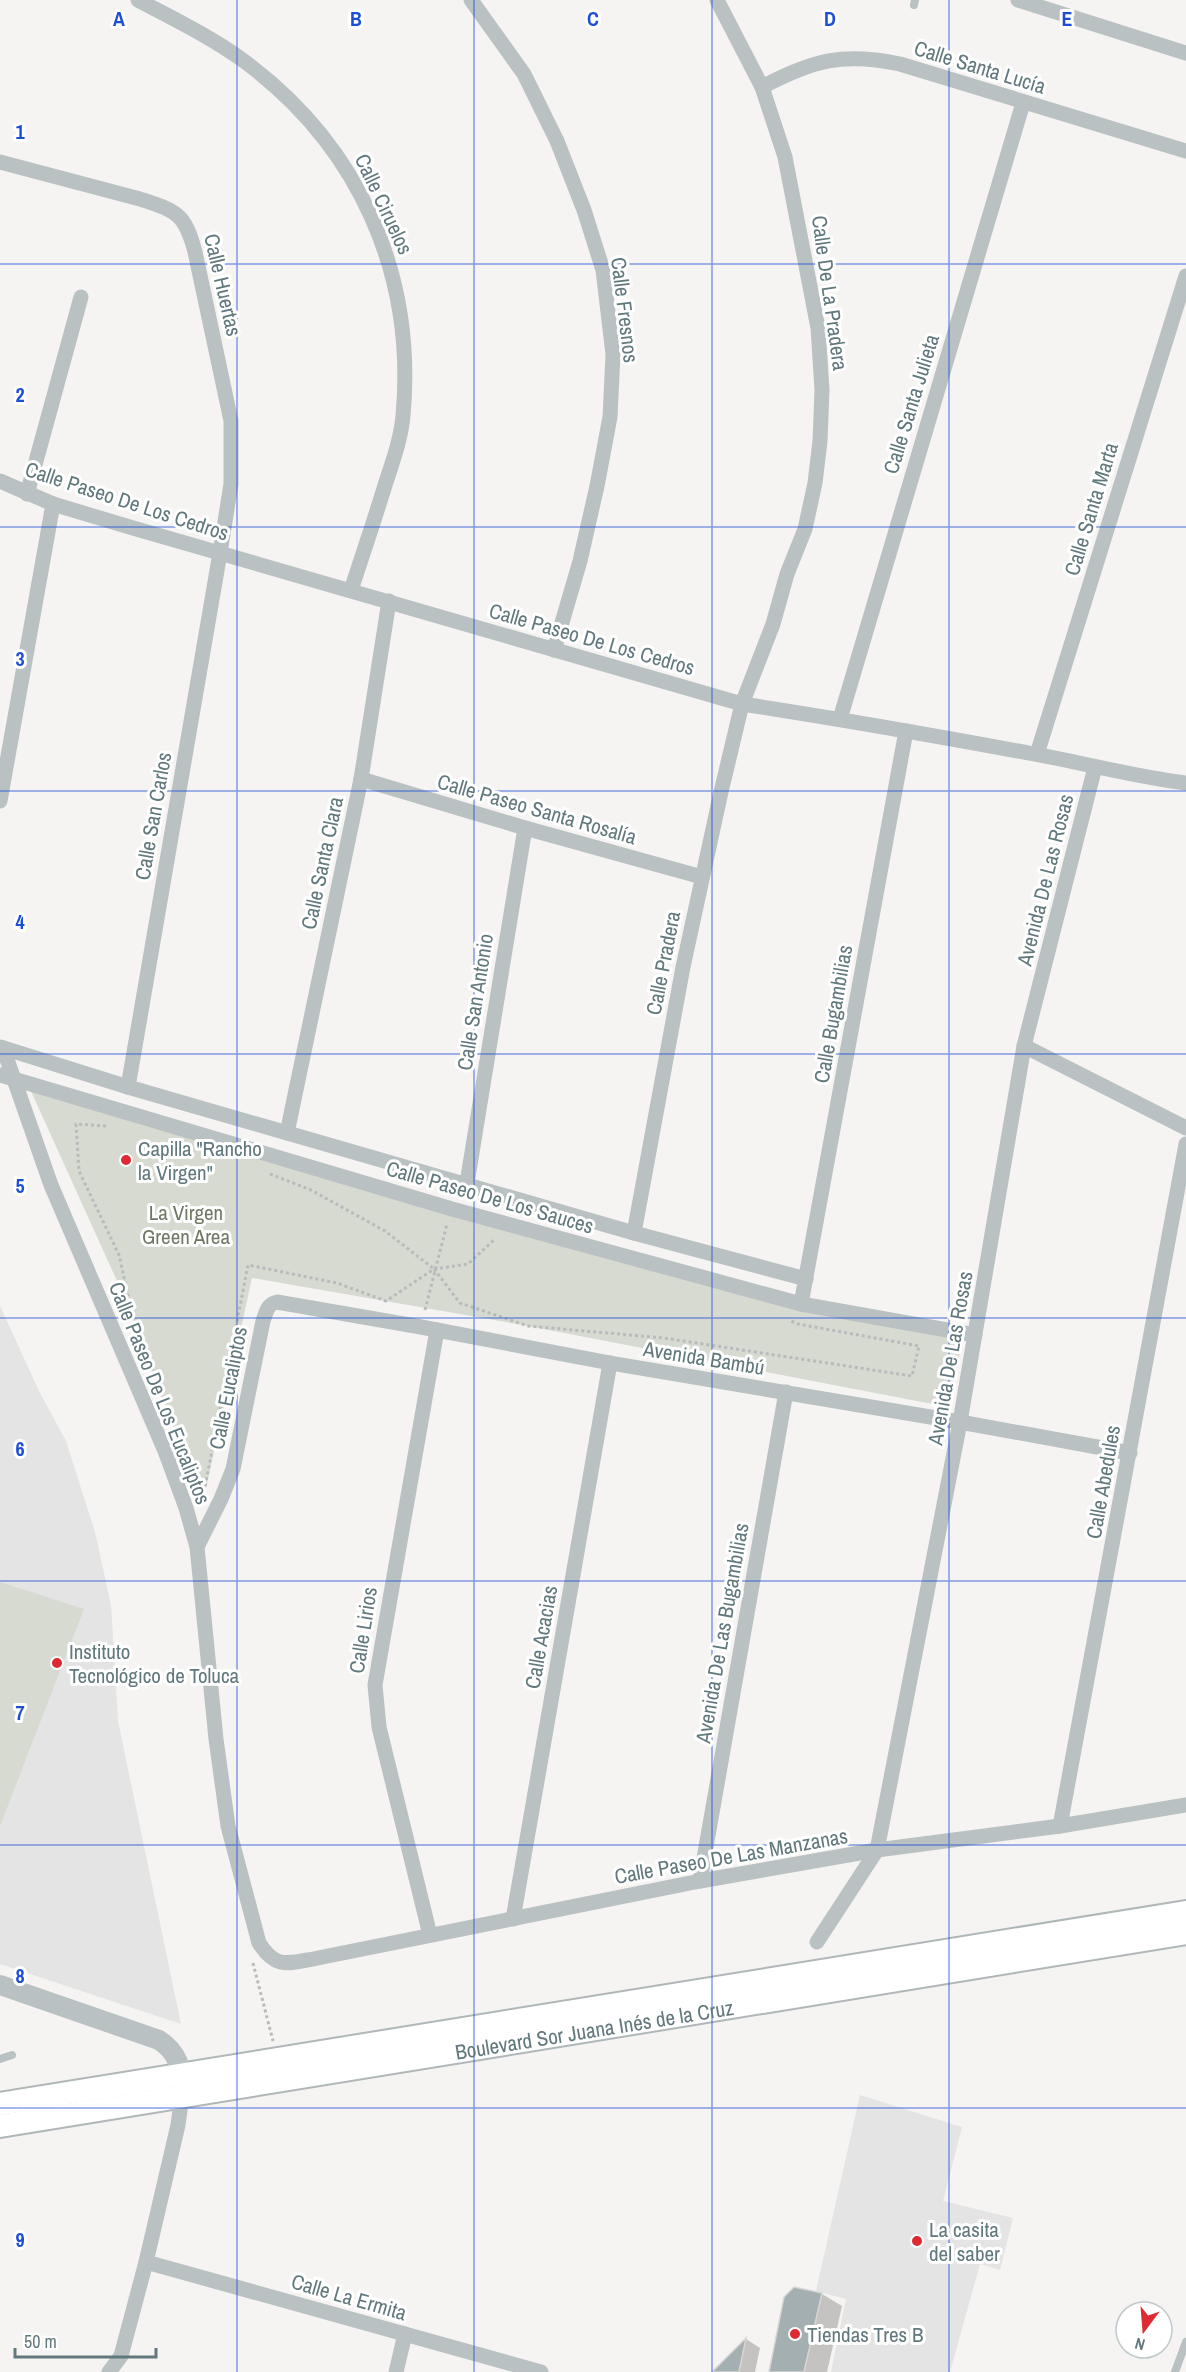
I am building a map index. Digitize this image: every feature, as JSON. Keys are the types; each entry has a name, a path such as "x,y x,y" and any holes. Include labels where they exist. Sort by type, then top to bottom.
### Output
{"main road":[{"name":"Boulevard Sor Juana Inés de la Cruz","path":"0,2104 182,2085 826,1981 1186,1912"},
{"name":"Boulevard Sor Juana Inés de la Cruz","path":"0,2126 182,2085 277,2059 826,1981 1186,1933"}],"street":[{"name":"Calle Ciruelos","path":"138,0 195,30 243,60 279,90 307,118 338,155 366,206 388,256 402,319 405,364 403,418 393,461 351,590"},
{"name":"Calle Fresnos","path":"471,0 524,74 557,141 584,210 604,281 613,354 610,417 580,561 554,650"},
{"name":"Calle De La Pradera","path":"717,0 762,87 785,157 818,328 822,390 820,441 815,483 805,529 773,624 742,704"},
{"path":"1018,0 1186,53"},
{"name":"Calle Santa Lucía","path":"762,87 811,64 859,57 900,64 1186,151"},
{"name":"Calle Santa Julieta","path":"840,719 1023,103"},
{"name":"Calle Huertas","path":"0,162 162,206 181,218 187,226 195,252 231,421 232,472 220,553"},
{"name":"Calle Santa Marta","path":"1037,754 1186,276"},
{"path":"27,494 81,297"},
{"name":"Calle Paseo De Los Cedros","path":"0,481 53,504 742,704 1037,754 1186,783"},
{"path":"0,801 53,504"},
{"name":"Calle San Carlos","path":"128,1087 220,553"},
{"name":"Calle Santa Clara","path":"287,1133 361,779 389,601"},
{"name":"Calle Pradera","path":"634,1233 702,877 742,704"},
{"name":"Calle Bugambilias","path":"801,1304 906,731"},
{"name":"Avenida De Las Rosas","path":"817,1942 877,1850 960,1422 1024,1046 1095,767"},
{"name":"Calle Paseo Santa Rosalía","path":"361,779 702,877"},
{"name":"Calle San Antonio","path":"467,1183 525,828"},
{"path":"1024,1046 1186,1128"},
{"name":"Calle Paseo De Los Sauces","path":"1,1048 287,1133 806,1280"},
{"name":"Calle Paseo De Los Eucaliptos","path":"1,1048 6,1077 165,1451 186,1508 197,1547 216,1739 228,1826 259,1943 267,1955 286,1964"},
{"name":"Calle Paseo De Los Sauces","path":"6,1077 452,1209 801,1304 975,1335"},
{"name":"Calle Abedules","path":"1060,1826 1186,1144"},
{"name":"Calle Eucaliptos","path":"197,1547 233,1469 263,1321 267,1309 273,1303"},
{"name":"Avenida Bambú","path":"273,1303 289,1303 610,1363 960,1422 1130,1454"},
{"name":"Calle Lirios","path":"429,1328 375,1686 377,1719 430,1935"},
{"name":"Calle Acacias","path":"513,1918 610,1363"},
{"name":"Avenida De Las Bugambilias","path":"700,1881 786,1392"},
{"name":"Calle Paseo De Las Manzanas","path":"286,1964 700,1881 877,1850 1060,1826 1186,1805"},
{"path":"0,1985 159,2040 176,2054 182,2085 178,2125 117,2372"},
{"name":"Calle La Ermita","path":"146,2262 540,2372"},
{"path":"396,2372 405,2334"},
{"path":"109,2372 121,2356"}],"lane":[{"path":"0,2059 12,2055"},
{"path":"1175,2372 1186,2342"}],"path":[{"path":"106,1126 76,1124 80,1171 119,1255 132,1314 165,1405"},
{"path":"269,1174 311,1190 385,1231 434,1269 460,1304 528,1326 664,1338 912,1376 919,1346 798,1324 779,1316"},
{"path":"429,1328 434,1269 452,1209"},
{"path":"204,1495 248,1265 337,1283 386,1301 434,1269 468,1264 502,1233"},
{"path":"251,1958 277,2059"}],"shaded area":[{"name":"Instituto Tecnológico de Toluca","path":"0,1306 39,1391 66,1441 95,1532 111,1605 118,1721 181,2024 0,1964"},
{"name":"La casita del saber","path":"860,2095 962,2127 943,2201 1013,2218 1000,2270 980,2264 950,2372 831,2372 846,2299 816,2291"}],"green space":[{"name":"La Virgen Green Area","path":"30,1089 783,1305 963,1339 948,1407 528,1326 252,1278 202,1506 132,1314"},
{"path":"0,1582 84,1609 0,1826"}],"building":[{"name":"Tiendas Tres B","path":"794,2287 822,2293 804,2372 769,2372 784,2297"},
{"path":"746,2338 739,2372 712,2372"}],"place":[{"name":"Capilla \"Rancho la Virgen\"","path":"126,1160"},
{"name":"Instituto Tecnológico de Toluca","path":"57,1663"},
{"name":"La casita del saber","path":"917,2241"},
{"name":"Tiendas Tres B","path":"795,2334"}]}
